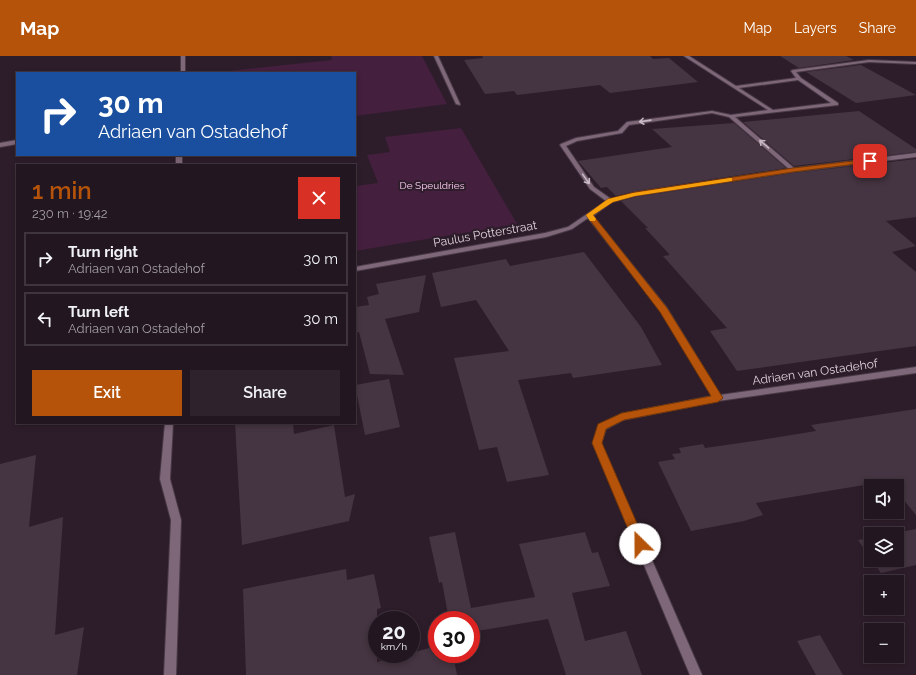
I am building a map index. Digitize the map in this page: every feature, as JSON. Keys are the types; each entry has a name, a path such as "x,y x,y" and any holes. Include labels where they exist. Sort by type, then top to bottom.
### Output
{"street":[{"path":"183,56 183,72"},
{"path":"436,56 458,104"},
{"path":"686,56 772,111"},
{"path":"610,201 592,188 563,145 576,140 620,132 627,124 712,112 731,116 836,104 799,79 793,71 868,61 916,63"},
{"path":"736,87 799,79"},
{"path":"731,116 793,170"},
{"path":"0,145 16,142"},
{"name":"Paulus Potterstraat","path":"356,268 546,234 570,228 610,201 635,194 793,170 916,155"},
{"path":"589,215 664,310 718,398"},
{"name":"Adriaen van Ostadehof","path":"696,675 597,443 602,427 622,416 718,398 916,370"},
{"path":"169,424 165,479 176,520 170,675"}],"green space":[{"path":"331,56 422,56 447,104 356,116 356,72 219,72 332,60"},
{"name":"De Speuldries","path":"461,128 517,224 356,251 356,186 378,183 367,155 390,152 385,137"}],"building":[{"path":"482,56 650,56 653,59 669,58 698,82 610,93 600,85 517,95 514,91 485,94 464,60 483,58"},
{"path":"780,56 846,56 854,60 799,68"},
{"path":"861,65 916,95 856,103 806,72"},
{"path":"859,111 916,149 916,152 794,166 743,122"},
{"path":"734,123 786,168 635,191 616,196 607,187 601,188 578,161 672,147 652,129"},
{"path":"916,159 916,217 886,221 916,246 892,252 916,272 916,346 737,371 710,331 727,328 663,256 670,255 645,228 648,228 621,201 636,197 793,173"},
{"path":"584,252 641,327 662,365 573,378 571,373 518,380 549,475 507,482 497,447 479,450 454,358 509,351 476,300 441,307 432,273 506,259 510,266"},
{"path":"426,275 419,312 385,319 404,375 370,374 359,332 356,333 356,307 369,305 367,297 379,294 376,284"},
{"path":"389,379 400,427 365,435 356,385"},
{"path":"916,409 916,515 904,500 904,479 864,479 864,485 756,503 763,515 744,521 691,531 658,462 675,459 672,454 681,453 679,448 703,444 705,448 816,431 811,425"},
{"path":"235,424 293,424 294,434 334,425 345,497 355,494 349,521 242,545"},
{"path":"36,455 29,527 63,517 55,635 84,627 77,675 0,675 0,464"},
{"path":"916,529 916,565 881,573 877,567 904,567 904,531"},
{"path":"455,532 471,608 535,597 519,544 585,532 592,553 598,552 610,586 572,593 585,641 626,631 642,675 566,675 548,619 480,630 480,611 447,611 442,582 439,583 429,537"},
{"path":"864,539 864,549 858,540"},
{"path":"346,569 347,580 374,574 381,608 377,609 377,611 368,611 368,663 420,663 420,651 428,648 428,663 455,663 457,675 246,675 243,589"},
{"path":"820,635 843,675 816,675 797,641"}],"slow traffic":[{"path":"593,219 589,215 610,201 635,194 730,180"}],"route":[{"path":"640,544 597,443 602,427 622,416 718,398 664,310 589,215 610,201 635,194 793,170 870,161"}]}
